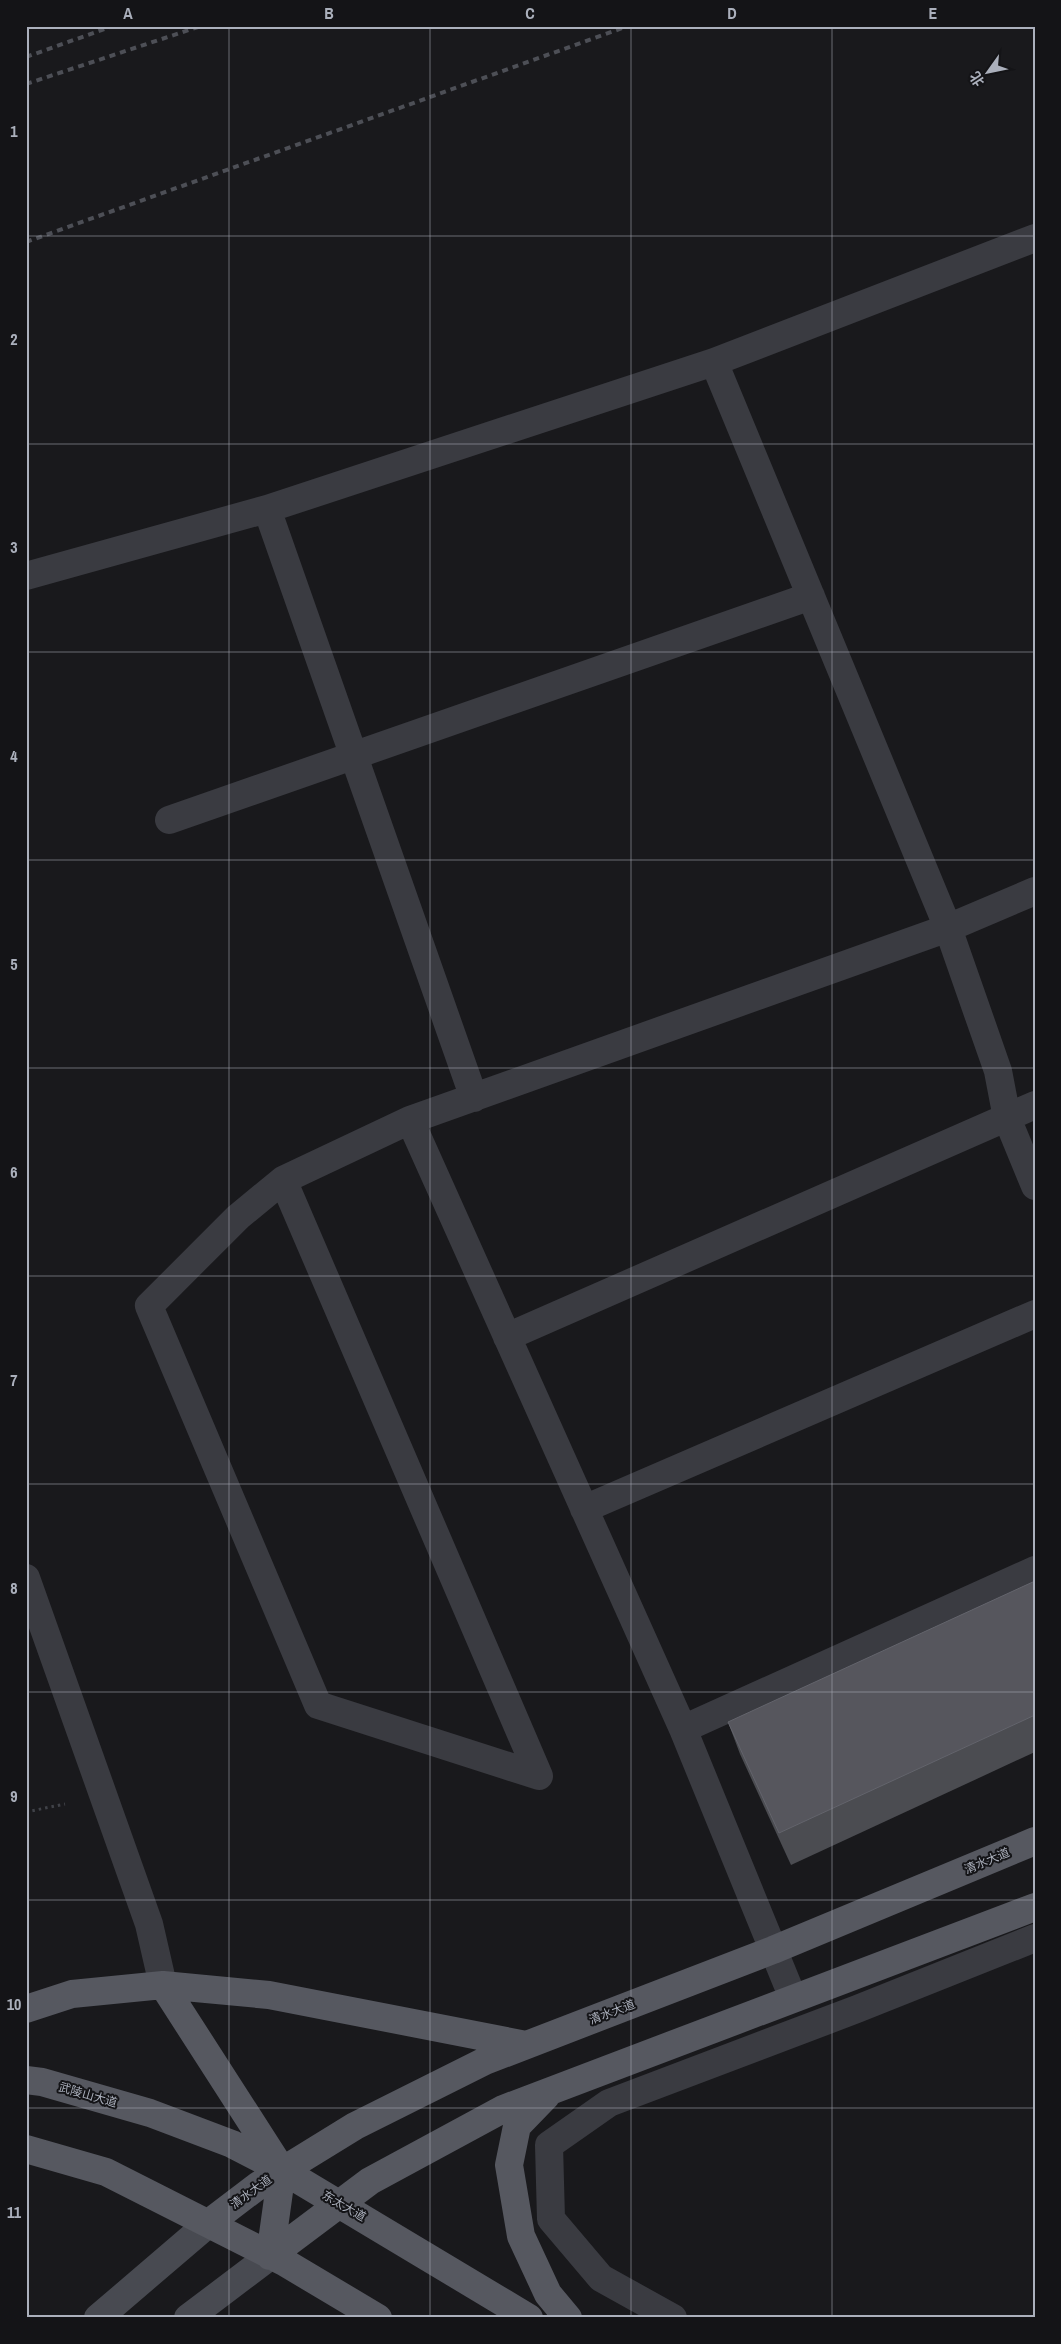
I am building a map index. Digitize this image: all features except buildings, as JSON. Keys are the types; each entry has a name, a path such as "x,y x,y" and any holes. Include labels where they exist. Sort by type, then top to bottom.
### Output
{"main road":[{"name":"清水大道","path":"210,2224 259,2185 355,2126 486,2061 773,1950 1035,1841"},
{"path":"188,2318 370,2181 503,2109 1035,1906"},
{"path":"164,1984 282,2170 270,2256"},
{"path":"26,2009 72,1994 164,1984 269,1995 526,2045"},
{"name":"武陵山大道","path":"26,2080 42,2082 150,2113"},
{"path":"552,2090 517,2126 509,2165 521,2236 548,2294 568,2318"},
{"name":"东太大道","path":"150,2113 232,2144 282,2170 529,2318"},
{"path":"26,2148 106,2172 270,2256 378,2318"},
{"path":"98,2318 210,2224"}],"street":[{"path":"26,576 267,509 714,362 1035,238"},
{"path":"714,362 948,928 998,1071 1006,1118 1035,1186"},
{"path":"267,509 474,1098"},
{"path":"169,820 811,596"},
{"path":"283,1180 539,1776 318,1705 149,1306 238,1217 283,1180 410,1120 948,928 1035,892"},
{"path":"507,1337 1035,1105"},
{"path":"410,1120 683,1729 793,1998"},
{"path":"584,1509 1035,1314"},
{"path":"683,1729 1035,1570"},
{"path":"26,1578 149,1924 164,1984"},
{"path":"673,2318 601,2278 550,2220 549,2146 609,2103 857,2009 1035,1938"}],"path":[{"path":"26,1812 65,1804"}],"railway":[{"path":"26,57 113,26"},
{"path":"26,84 201,26"},
{"path":"26,242 628,26"}]}
